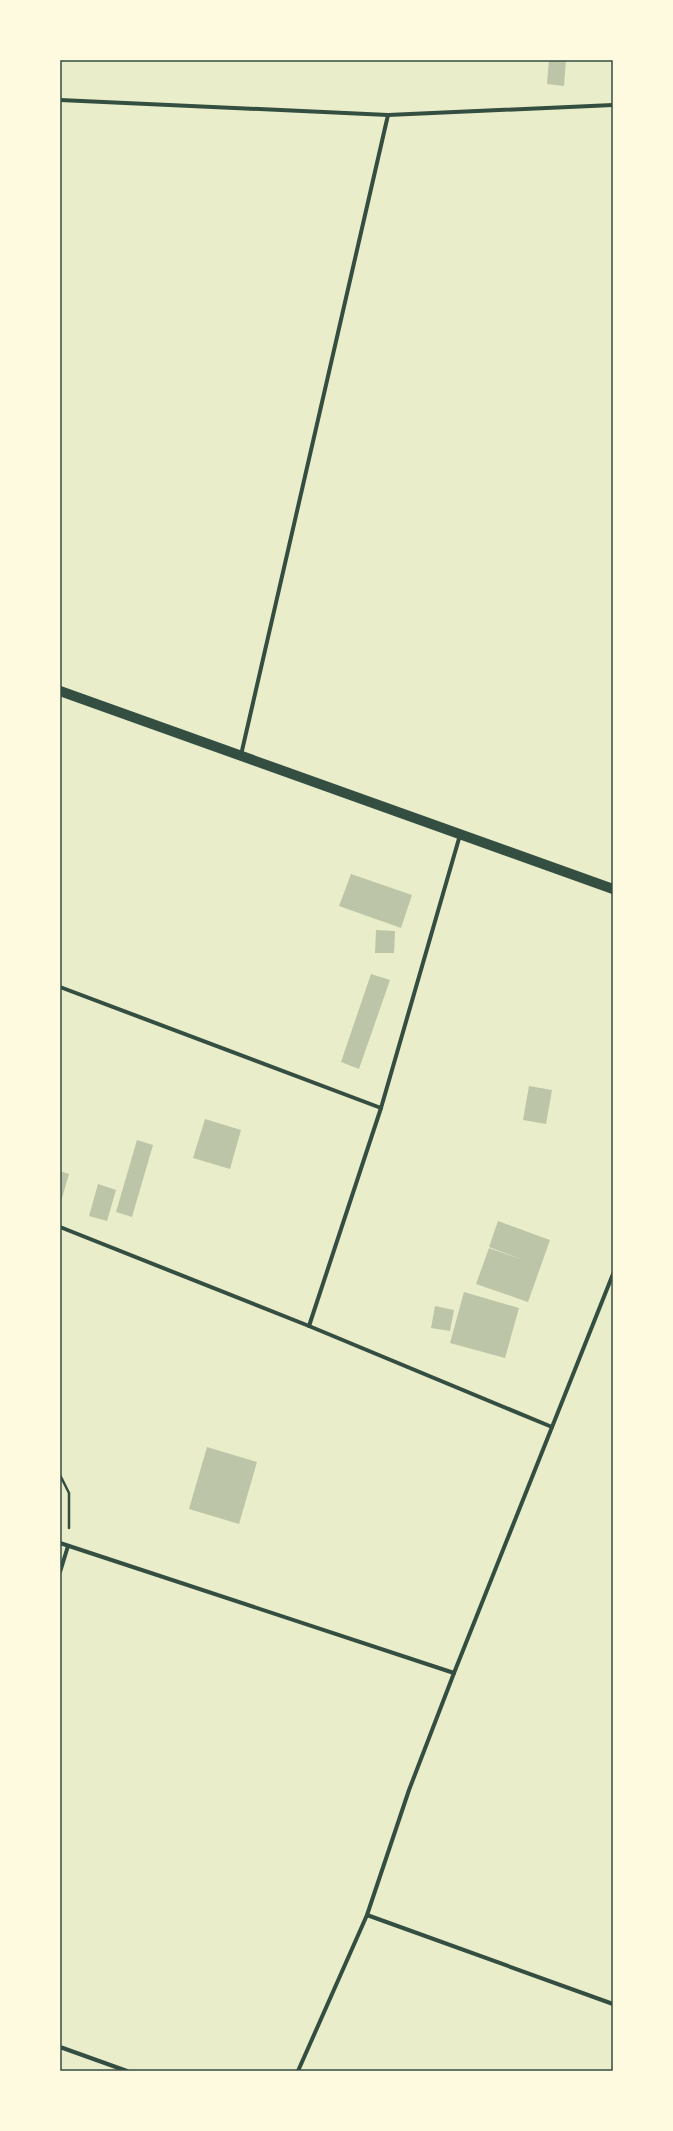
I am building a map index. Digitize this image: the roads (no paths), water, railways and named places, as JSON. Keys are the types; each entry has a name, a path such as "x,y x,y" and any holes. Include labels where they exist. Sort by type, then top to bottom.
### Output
{"main road":[{"path":"60,691 613,889"}],"street":[{"path":"60,100 388,115 613,105"},
{"path":"242,756 388,115"},
{"path":"309,1326 381,1108 460,834"},
{"path":"60,987 381,1108"},
{"path":"60,1228 309,1326 552,1426"},
{"path":"298,2071 367,1915 409,1790 613,1274"},
{"path":"60,1543 454,1673"},
{"path":"60,1572 68,1546"},
{"path":"367,1915 613,2004"},
{"path":"60,2047 127,2071"}]}
